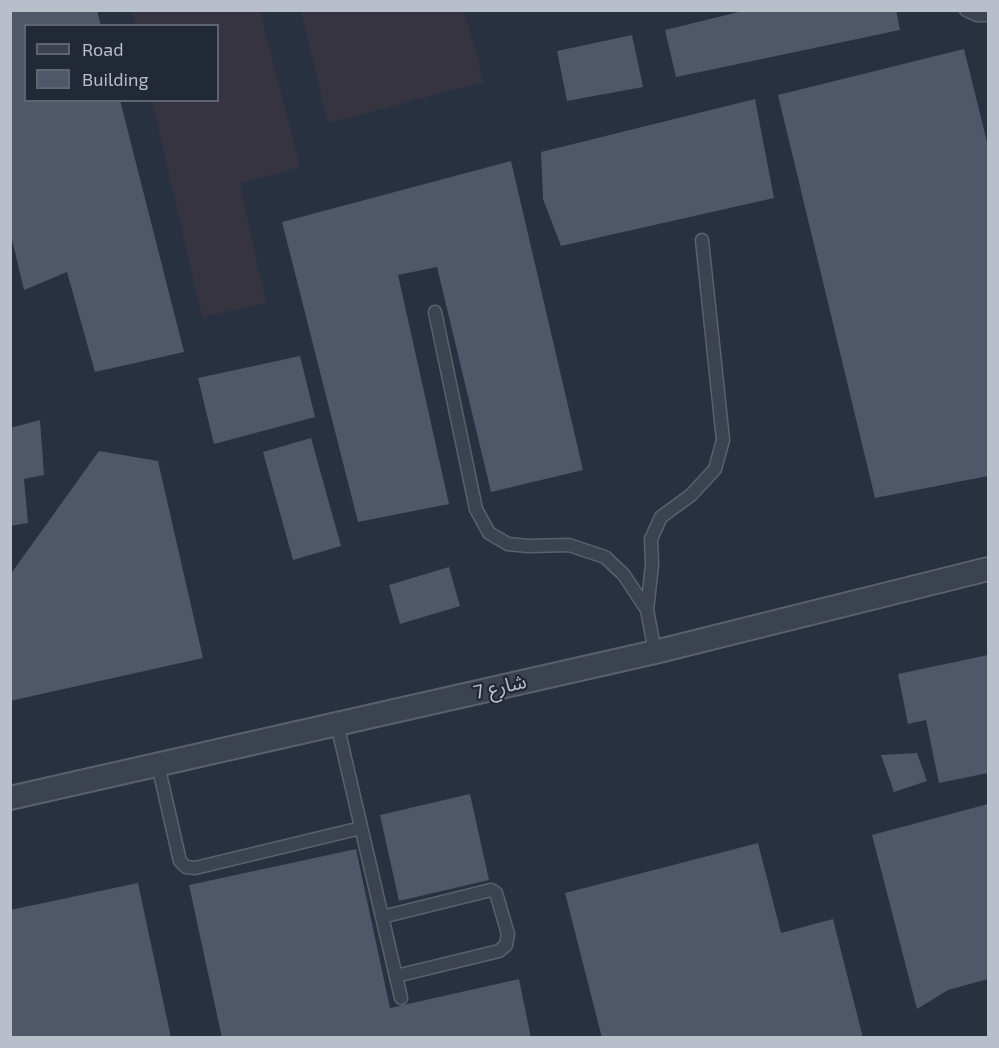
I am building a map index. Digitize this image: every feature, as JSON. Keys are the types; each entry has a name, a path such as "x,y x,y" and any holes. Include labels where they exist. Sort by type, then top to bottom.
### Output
{"street":[{"name":"شارع 7","path":"10,798 655,652 988,569"}],"lane":[{"path":"966,10 978,15 988,15"},
{"path":"655,652 647,610 652,565 651,539 661,518 691,495 715,469 723,440 702,240"},
{"path":"435,312 476,510 489,533 508,543 528,546 569,545 605,556 624,574 647,610"},
{"path":"337,724 401,998"},
{"path":"158,765 180,861 186,867 195,868 361,828"},
{"path":"382,917 491,890 496,893 508,934 506,945 499,951 396,976"}],"shaded area":[{"path":"131,11 260,11 300,167 240,184 266,303 202,317 152,102 219,102 219,24 135,24"},
{"path":"301,11 464,11 484,82 328,123"}],"building":[{"path":"10,10 97,10 100,24 24,24 24,102 121,102 184,352 95,372 67,272 24,290 10,231"},
{"path":"747,10 896,10 900,30 676,77 665,30"},
{"path":"632,35 643,87 567,101 557,51"},
{"path":"964,49 988,146 988,476 875,498 778,95"},
{"path":"755,99 774,198 561,246 543,199 541,152"},
{"path":"511,161 583,470 491,492 437,267 398,275 449,504 358,522 282,222"},
{"path":"300,356 315,417 214,444 198,378"},
{"path":"40,420 44,475 24,479 28,523 10,526 10,428"},
{"path":"311,438 341,546 293,560 263,452"},
{"path":"99,451 158,461 203,658 10,701 10,575"},
{"path":"449,567 460,606 400,624 389,585"},
{"path":"988,655 988,773 939,783 926,720 908,724 898,674"},
{"path":"917,753 927,781 894,792 881,755"},
{"path":"470,794 489,880 399,901 380,815"},
{"path":"988,804 988,979 948,990 917,1009 872,835"},
{"path":"758,843 781,933 833,919 863,1038 602,1038 565,893"},
{"path":"356,849 390,1008 519,979 531,1038 222,1038 189,885"},
{"path":"138,883 171,1038 10,1038 10,910"}]}
